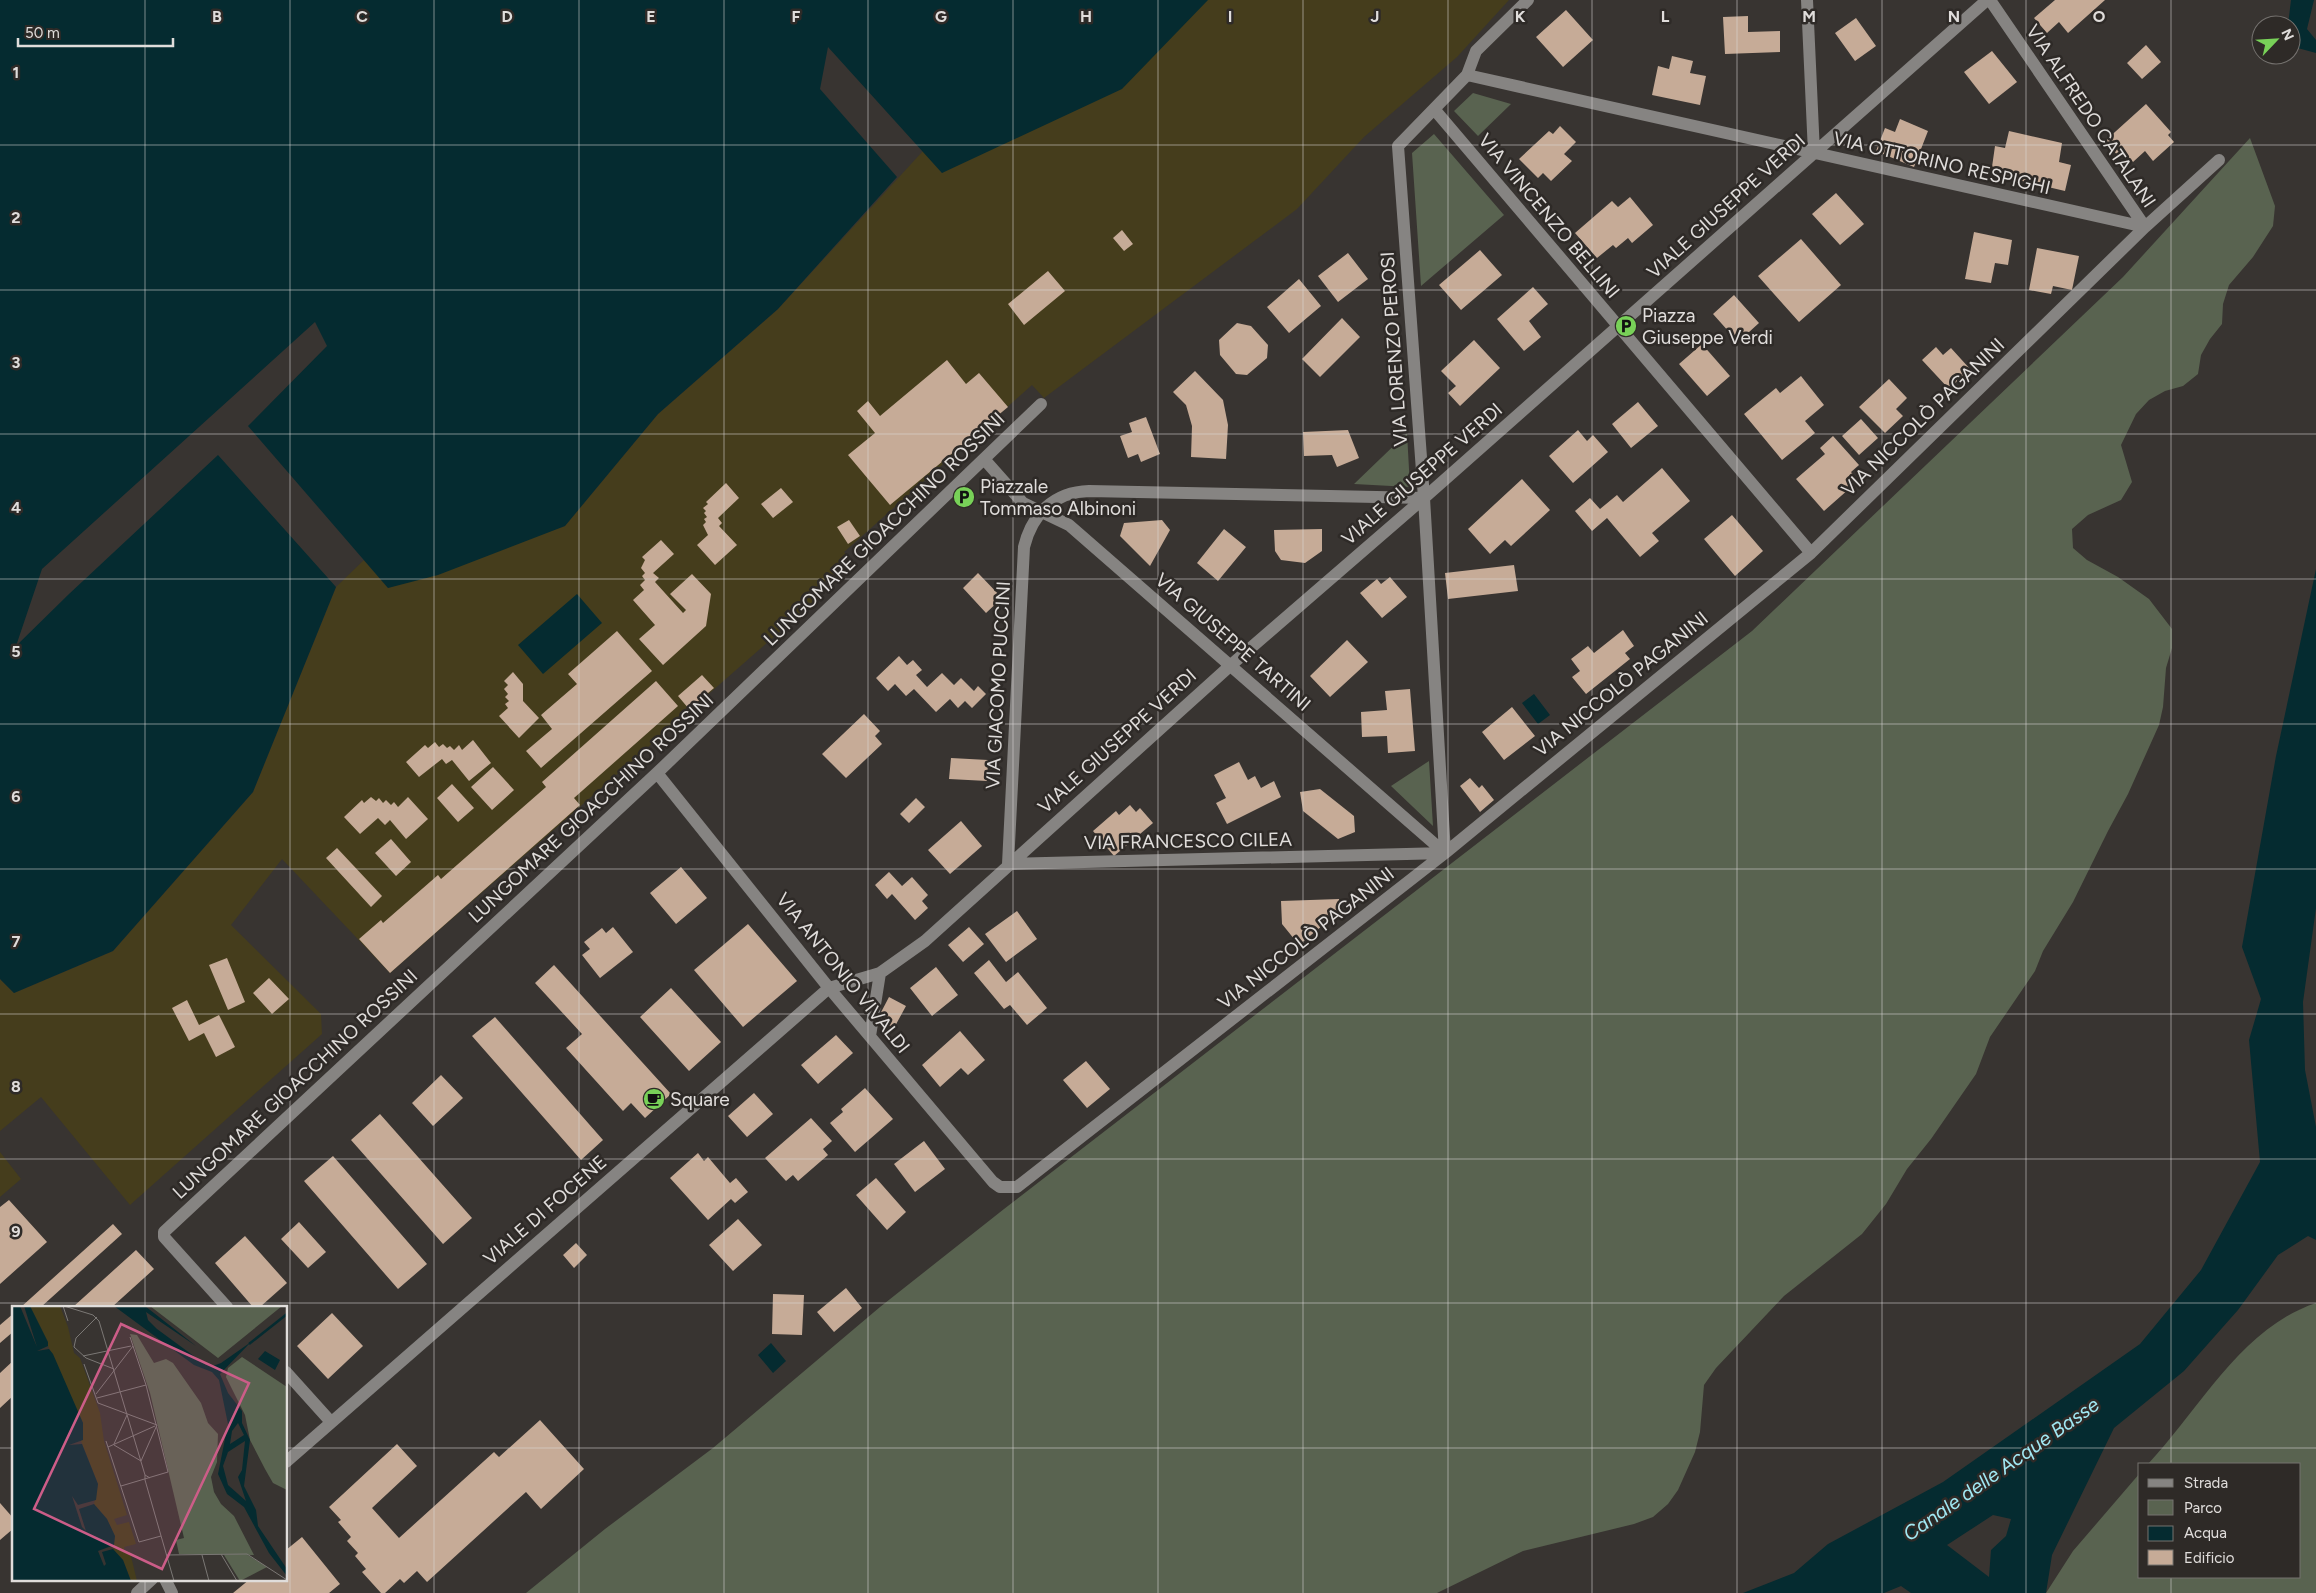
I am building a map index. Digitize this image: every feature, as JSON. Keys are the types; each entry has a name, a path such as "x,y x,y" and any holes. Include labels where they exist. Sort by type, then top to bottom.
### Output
{"street":[{"path":"1434,109 1467,75 1476,51 1528,0"},
{"path":"1807,0 1814,153"},
{"name":"VIALE GIUSEPPE VERDI","path":"880,974 925,941 1008,864 1231,665 1619,327 1988,0"},
{"name":"VIA ALFREDO CATALANI","path":"1988,0 2145,227"},
{"name":"VIA OTTORINO RESPIGHI","path":"1467,75 2145,227"},
{"name":"VIA LORENZO PEROSI","path":"1434,109 1398,146 1424,498 1445,853"},
{"name":"VIA VINCENZO BELLINI","path":"1434,109 1811,553"},
{"name":"VIA NICCOLÒ PAGANINI","path":"1007,1189 1017,1187 1026,1182 1445,853 1811,553 2145,227 2219,160"},
{"name":"LUNGOMARE GIOACCHINO ROSSINI","path":"226,1306 163,1235 657,773 1041,404"},
{"path":"984,459 1023,503 1041,512 1058,497 1078,491 1424,498"},
{"name":"VIA GIUSEPPE TARTINI","path":"1041,512 1069,524 1445,853"},
{"name":"VIA GIACOMO PUCCINI","path":"1008,864 1024,547 1030,528 1041,512"},
{"name":"VIA ANTONIO VIVALDI","path":"657,773 829,988 993,1182 1007,1189"},
{"name":"VIA FRANCESCO CILEA","path":"1008,864 1445,853"},
{"path":"829,988 880,974 870,1036"},
{"name":"VIALE DI FOCENE","path":"288,1460 829,988"},
{"path":"288,1374 331,1422"},
{"path":"137,1593 151,1580"},
{"path":"166,1580 172,1593"}],"green space":[{"path":"1473,93 1511,104 1478,136 1454,111"},
{"path":"1434,134 1504,215 1421,286 1412,153"},
{"path":"2250,138 2275,206 2273,226 2253,257 2229,285 2223,304 2222,324 2210,339 2201,355 2198,374 2183,386 2165,391 2149,400 2136,414 2121,445 2132,482 2121,500 2088,515 2072,529 2073,548 2087,560 2118,577 2149,599 2172,629 2172,648 2166,668 2163,707 2159,725 2128,794 2073,902 2043,951 2035,971 1990,1037 1976,1074 1931,1139 1907,1169 1886,1204 1862,1234 1784,1296 1716,1368 1704,1385 1700,1432 1695,1452 1678,1490 1668,1504 1653,1517 1634,1524 1523,1551 1437,1593 526,1593 605,1529 713,1448 880,1307 1004,1209 1752,631 2123,277"},
{"path":"1407,433 1410,487 1354,484"},
{"path":"1429,761 1433,826 1391,786"},
{"path":"2316,1303 2316,1593 2046,1593 2073,1551 2138,1475 2138,1578 2301,1578 2301,1463 2149,1463 2223,1372 2265,1331 2289,1315"}],"sand":[{"path":"1201,0 1509,0 1457,57 1364,137 1297,209 1044,398 1032,385 844,552 856,565 390,973 282,859 231,925 321,1014 322,1034 130,1205 41,1097 0,1131 0,979 14,993 113,951 253,792 336,587 364,560 388,588 565,526 658,414 778,309 923,151 942,173"},
{"path":"0,1152 21,1179 0,1197"}],"water":[{"path":"0,0 1208,0 1122,89 942,173 828,47 820,89 897,177 778,309 658,414 565,526 438,575 388,588 248,426 327,346 315,322 42,569 16,646 218,455 336,587 253,792 113,951 14,993 0,979"},
{"path":"2291,0 2314,0 2307,29 2316,40 2316,53 2301,49 2301,15 2289,15"},
{"name":"Canale delle Acque Basse","path":"2316,569 2316,908 2303,1002 2305,1070 2316,1127 2316,1240 2308,1236 2278,1255 2238,1310 2184,1371 2114,1428 2052,1555 2046,1593 1911,1593 1901,1586 1884,1593 1743,1593 1794,1573 1828,1544 1943,1482 2140,1344 2201,1270 2260,1162 2249,1040 2261,999 2242,947 2276,756","holes":["1993,1515 2011,1519 2006,1536 1991,1550 1989,1577 1947,1545"]},
{"path":"577,594 602,623 543,674 518,645"},
{"path":"1534,694 1550,715 1538,724 1522,703"},
{"path":"771,1343 786,1361 773,1373 758,1355"}],"building":[{"path":"2055,0 2105,0 2068,33 2059,22 2047,33 2034,18"},
{"path":"1566,10 1593,40 1563,67 1536,37"},
{"path":"1748,16 1748,32 1780,31 1780,52 1725,54 1723,17"},
{"path":"1856,18 1876,46 1855,61 1835,33"},
{"path":"2146,45 2161,62 2142,79 2127,63"},
{"path":"1992,51 2017,82 1989,104 1964,72"},
{"path":"1672,56 1693,61 1690,73 1706,76 1700,105 1652,95 1658,66 1669,69"},
{"path":"2146,104 2171,132 2168,135 2174,142 2153,161 2145,151 2133,162 2125,154 2120,158 2105,141"},
{"path":"1900,119 1928,131 1914,167 1876,151 1885,128 1895,132"},
{"path":"1560,126 1576,142 1564,154 1572,161 1551,181 1543,173 1538,178 1519,159 1549,131 1553,134"},
{"path":"2009,131 2062,143 2059,162 2071,165 2065,191 2001,176 2003,169 1992,167 1995,146 2005,148"},
{"path":"1836,193 1864,224 1840,245 1812,214"},
{"path":"1630,197 1653,225 1632,243 1628,238 1616,248 1613,245 1597,258 1575,233 1612,201 1618,207"},
{"path":"1122,230 1133,244 1124,251 1113,238"},
{"path":"1974,232 2012,240 2008,265 1995,263 1991,283 1965,279"},
{"path":"1801,239 1841,285 1799,322 1758,276"},
{"path":"2037,248 2079,256 2072,290 2053,286 2051,294 2029,290"},
{"path":"1480,250 1502,275 1461,310 1439,285"},
{"path":"1348,253 1368,279 1338,302 1318,276"},
{"path":"1048,271 1065,291 1024,325 1008,304"},
{"path":"1299,279 1321,306 1289,333 1267,307"},
{"path":"1533,287 1548,304 1529,321 1541,337 1524,351 1497,319"},
{"path":"1734,295 1759,323 1738,342 1713,314"},
{"path":"1342,318 1360,337 1320,377 1302,359"},
{"path":"1237,323 1251,326 1268,345 1267,358 1247,375 1236,374 1220,355 1219,340"},
{"path":"1474,340 1500,368 1460,406 1448,393 1456,386 1441,371"},
{"path":"1702,344 1730,376 1707,396 1679,364"},
{"path":"1936,347 1943,355 1951,348 1970,369 1949,389 1922,360"},
{"path":"947,360 966,384 979,373 1008,407 890,505 848,455 875,433 857,411 868,401 880,416"},
{"path":"1195,371 1223,400 1228,425 1226,459 1191,457 1192,426 1186,405 1173,392"},
{"path":"1801,376 1824,405 1805,421 1815,433 1782,460 1744,414 1776,388 1780,393"},
{"path":"1889,379 1907,398 1896,409 1903,416 1885,433 1859,407"},
{"path":"1638,402 1658,426 1631,448 1612,424"},
{"path":"1146,417 1160,454 1141,462 1138,454 1128,458 1120,436 1132,432 1129,423"},
{"path":"1861,419 1878,438 1859,455 1842,436"},
{"path":"1348,430 1359,458 1337,467 1332,455 1304,456 1303,432"},
{"path":"1578,430 1587,441 1593,435 1608,452 1573,483 1549,456"},
{"path":"1833,436 1859,465 1851,472 1858,481 1824,511 1796,479 1825,454 1820,448"},
{"path":"1662,468 1690,501 1652,533 1659,541 1640,557 1607,518 1592,531 1575,511 1590,498 1600,509 1617,495 1623,502"},
{"path":"1522,479 1550,510 1511,546 1505,540 1490,554 1468,529"},
{"path":"726,483 739,498 718,518 722,523 719,526 737,545 715,565 697,545 708,535 703,525 706,522 704,519 707,517 704,513 706,511 703,508 708,504 706,502"},
{"path":"781,488 793,502 773,518 761,504"},
{"path":"1732,515 1763,551 1735,576 1704,539"},
{"path":"849,520 860,536 848,544 837,527"},
{"path":"1162,520 1170,530 1150,566 1120,536 1124,523"},
{"path":"1224,529 1246,547 1218,581 1197,563"},
{"path":"1322,529 1322,551 1305,563 1281,560 1275,551 1274,530"},
{"path":"661,540 674,554 653,573 659,578 655,582 683,613 686,610 670,594 692,574 711,594 706,626 663,665 639,639 655,625 633,600 644,590 640,585 645,580 642,576 645,573 641,568 645,560 642,557"},
{"path":"1514,565 1518,591 1448,599 1445,573"},
{"path":"978,573 1002,598 986,613 963,588"},
{"path":"1390,577 1407,597 1382,618 1360,593 1377,579 1381,584"},
{"path":"1623,630 1634,646 1625,653 1630,659 1586,694 1572,677 1580,671 1571,659 1588,646 1594,653"},
{"path":"617,631 652,671 541,768 526,751 552,729 541,715 577,684 568,674"},
{"path":"1347,640 1368,662 1330,697 1310,676"},
{"path":"899,656 907,665 913,660 922,670 916,675 927,687 942,673 954,685 961,678 974,691 978,686 986,694 972,708 965,701 958,708 950,699 936,712 914,689 906,696 895,684 888,691 876,678"},
{"path":"513,672 523,684 523,701 539,718 519,738 499,716 508,708 505,704 509,701 505,697 508,694 504,689 508,685 504,681"},
{"path":"702,675 714,688 689,709 678,696"},
{"path":"656,681 678,706 574,798 580,805 390,973 359,939 381,920 383,923 438,875 441,879 546,787 542,782"},
{"path":"1410,689 1415,751 1388,753 1387,736 1362,737 1361,712 1387,710 1385,691"},
{"path":"1512,707 1535,736 1504,760 1482,732"},
{"path":"864,714 880,731 875,736 882,744 846,778 822,754"},
{"path":"473,740 491,763 469,781 452,760 446,764 442,759 419,777 406,762 425,745 428,748 435,742 439,747 443,744 447,748 450,746 454,750 459,745 462,750"},
{"path":"951,758 988,760 987,781 949,779"},
{"path":"1239,762 1248,780 1255,776 1261,788 1274,781 1281,797 1227,824 1216,803 1226,798 1214,775"},
{"path":"493,767 514,790 492,810 471,787"},
{"path":"1470,778 1479,788 1482,785 1494,800 1480,812 1460,786"},
{"path":"452,784 474,808 458,822 437,798"},
{"path":"1320,789 1354,816 1355,832 1338,839 1303,811 1300,792"},
{"path":"371,797 376,801 379,798 383,803 386,800 391,805 394,802 398,807 408,797 428,819 406,839 390,820 385,825 378,818 360,834 344,817 362,800 364,803"},
{"path":"916,798 925,807 909,823 900,814"},
{"path":"1130,805 1136,812 1140,808 1153,823 1114,856 1093,831 1116,811 1119,815"},
{"path":"961,821 982,846 950,874 928,850"},
{"path":"391,839 411,862 396,876 375,853"},
{"path":"337,848 382,896 371,907 326,858"},
{"path":"681,867 707,898 676,924 650,893"},
{"path":"889,872 902,886 912,877 928,895 922,901 928,908 915,920 892,894 887,899 875,885"},
{"path":"1339,899 1340,911 1299,945 1282,924 1281,901"},
{"path":"1017,911 1037,939 1006,962 985,934"},
{"path":"748,924 797,981 743,1027 694,970"},
{"path":"613,927 633,952 600,978 582,955 590,949 584,942 602,928 606,933"},
{"path":"969,927 984,944 963,962 948,945"},
{"path":"227,958 245,1002 228,1010 209,965"},
{"path":"989,960 1006,982 1018,972 1047,1008 1027,1025 1010,1005 1004,1009 974,973"},
{"path":"554,965 671,1094 645,1118 631,1103 623,1111 566,1048 582,1034 535,983"},
{"path":"936,967 958,995 932,1016 910,988"},
{"path":"269,978 289,999 272,1014 253,993"},
{"path":"671,988 721,1042 689,1071 640,1017"},
{"path":"889,997 906,1006 894,1028 877,1020"},
{"path":"187,1000 199,1025 219,1015 235,1047 216,1057 204,1033 189,1041 172,1008"},
{"path":"495,1017 603,1140 581,1160 472,1036"},
{"path":"960,1031 985,1060 968,1075 961,1068 940,1087 922,1065"},
{"path":"836,1035 853,1053 818,1084 801,1065"},
{"path":"1086,1061 1110,1089 1087,1108 1063,1080"},
{"path":"441,1075 463,1098 433,1126 412,1103"},
{"path":"865,1088 893,1119 855,1152 830,1123 843,1112 841,1109"},
{"path":"754,1093 773,1114 747,1137 728,1116"},
{"path":"380,1114 472,1218 443,1244 351,1140"},
{"path":"811,1118 832,1141 823,1149 828,1155 798,1181 793,1175 786,1181 765,1158"},
{"path":"924,1141 945,1169 915,1192 894,1164"},
{"path":"698,1153 704,1161 708,1157 730,1183 736,1178 748,1192 735,1203 731,1199 708,1220 670,1178"},
{"path":"333,1156 427,1264 398,1289 304,1181"},
{"path":"876,1178 906,1212 887,1230 856,1195"},
{"path":"9,1200 47,1242 0,1284 0,1207"},
{"path":"738,1219 762,1245 733,1271 709,1245"},
{"path":"299,1222 326,1252 308,1268 281,1239"},
{"path":"113,1224 122,1234 42,1306 22,1306"},
{"path":"245,1236 287,1283 261,1306 252,1306 215,1263"},
{"path":"576,1243 587,1255 574,1268 563,1255"},
{"path":"136,1250 154,1269 113,1306 74,1306"},
{"path":"846,1288 862,1308 834,1332 817,1312"},
{"path":"773,1294 804,1295 802,1335 772,1334"},
{"path":"332,1313 363,1346 328,1379 297,1346"},
{"path":"12,1315 12,1333 0,1343 0,1325"},
{"path":"12,1362 12,1397 0,1408 0,1373"},
{"path":"540,1420 584,1469 541,1509 526,1492 427,1582 417,1571 404,1583 400,1579 385,1593 381,1593 362,1572 366,1569 355,1556 358,1553 347,1541 351,1537 338,1522 341,1520 329,1507 397,1444 417,1466 372,1508 399,1538 494,1452 499,1457"},
{"path":"0,1503 12,1517 12,1530 0,1540"},
{"path":"302,1537 340,1584 329,1593 233,1593 249,1580 288,1580 288,1548"}],"place":[{"name":"Piazza Giuseppe Verdi","path":"1626,326"},
{"name":"Piazzale Tommaso Albinoni","path":"964,497"},
{"name":"Square","path":"654,1099"}]}
